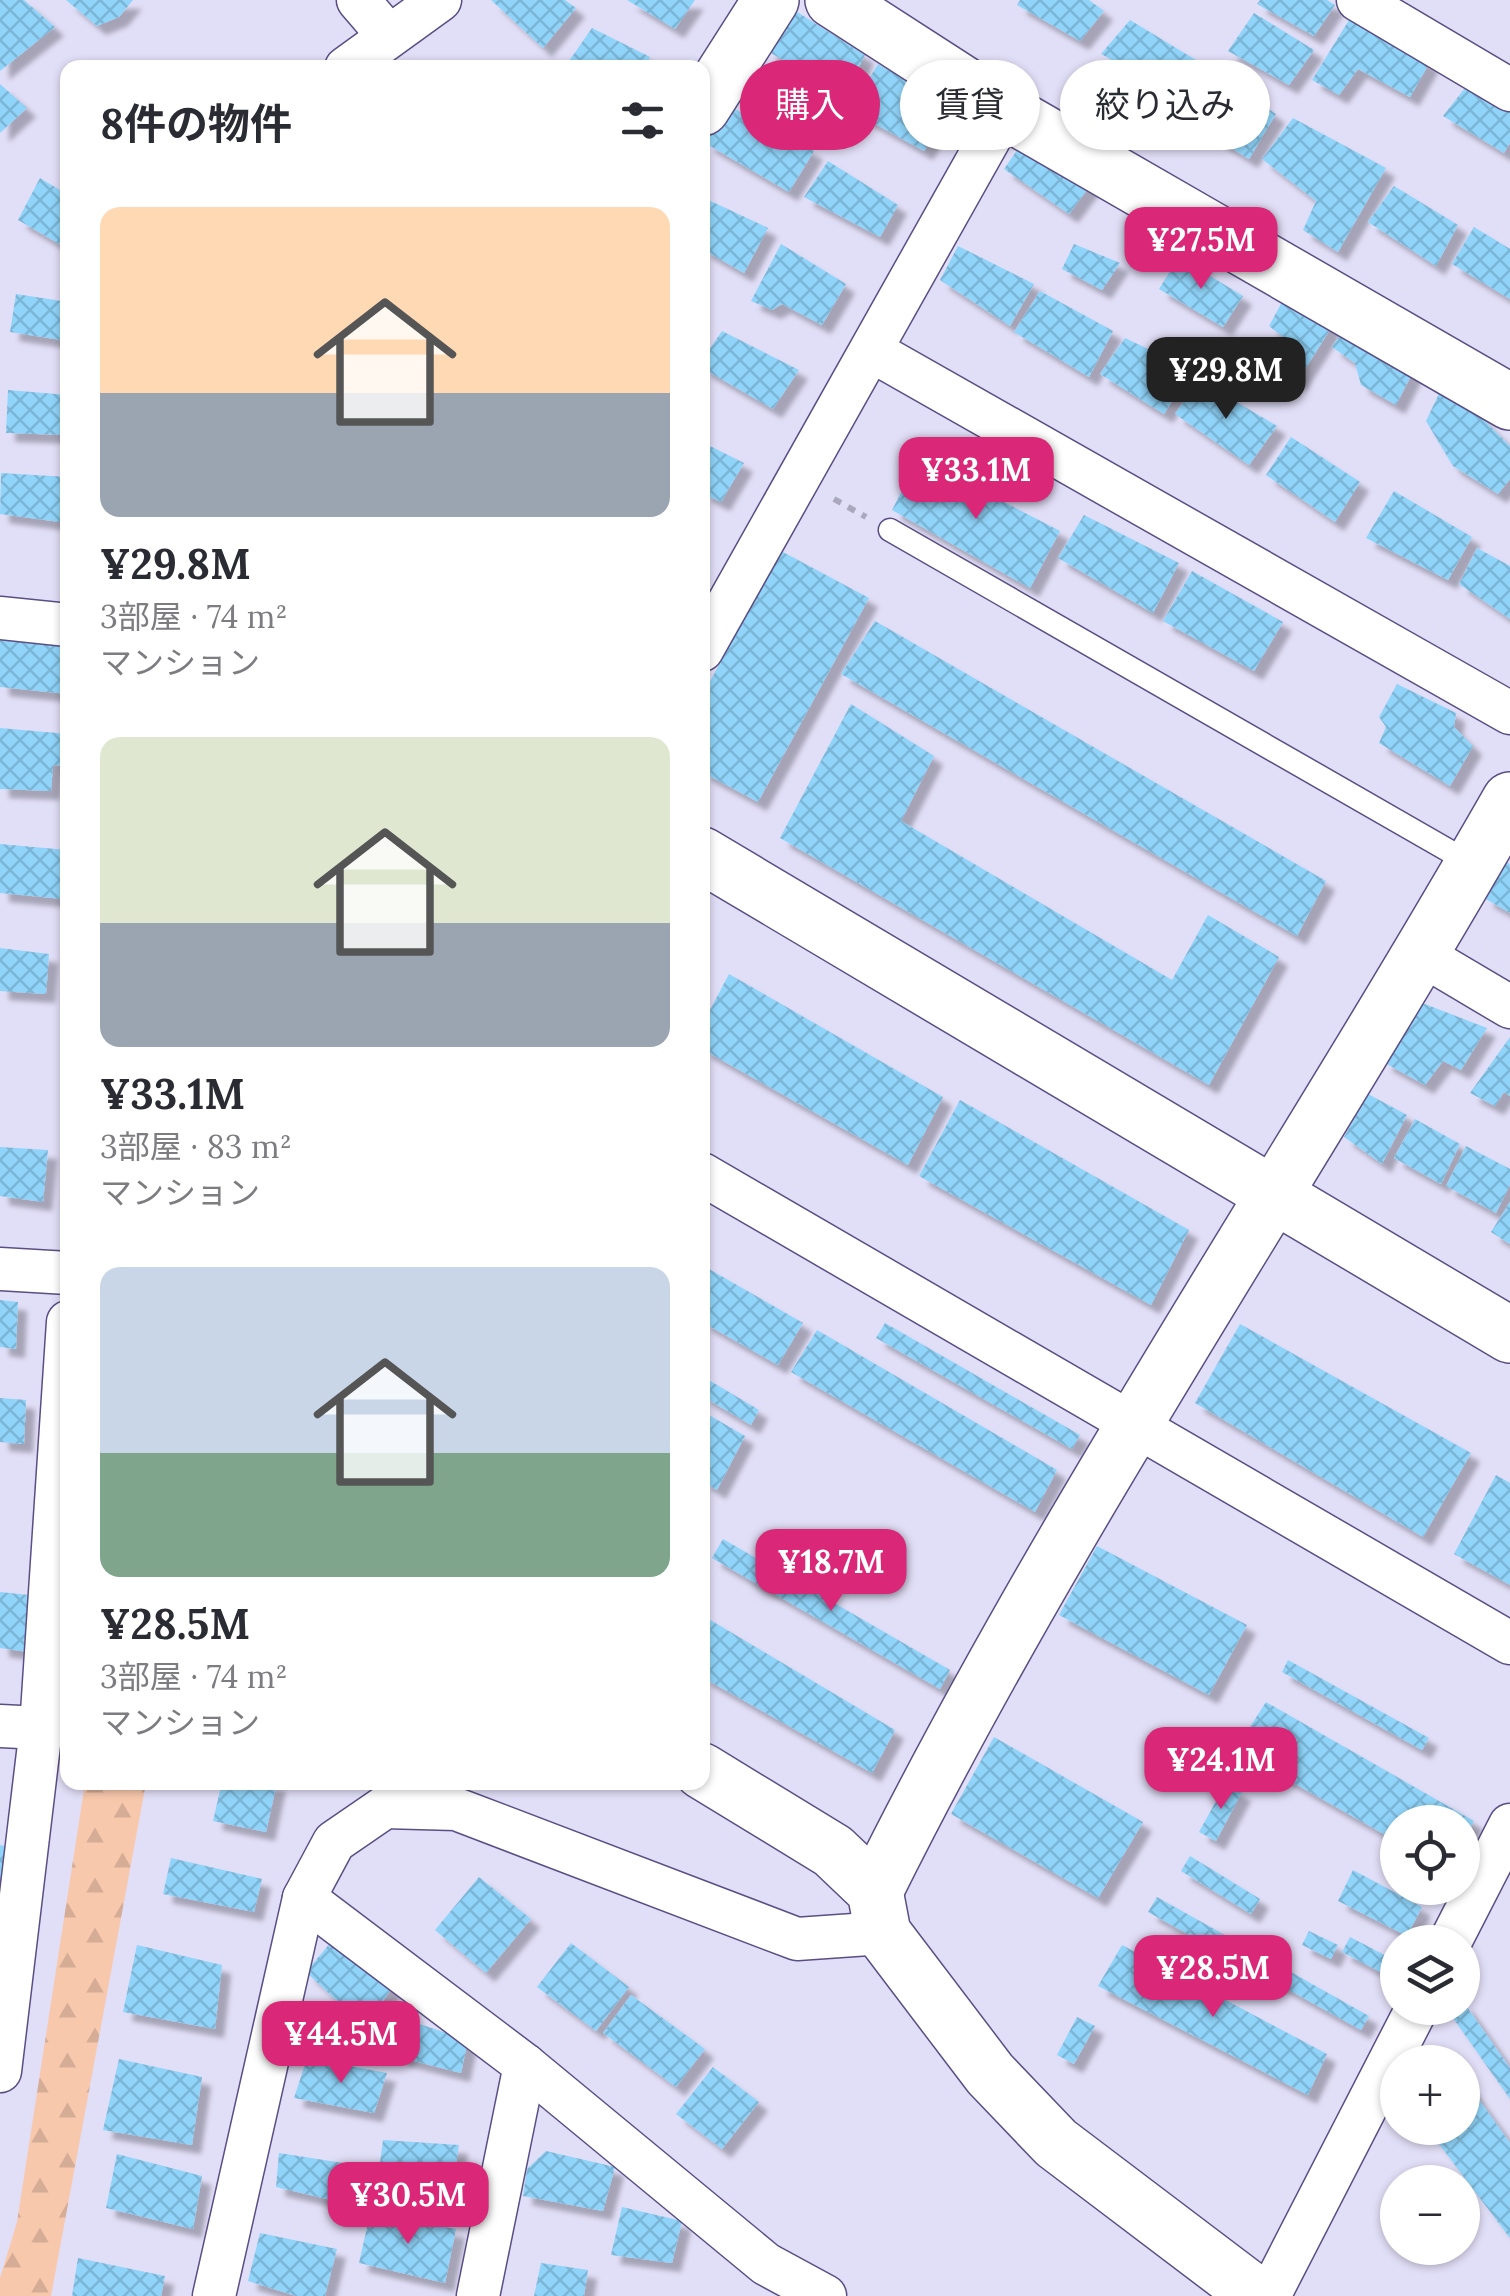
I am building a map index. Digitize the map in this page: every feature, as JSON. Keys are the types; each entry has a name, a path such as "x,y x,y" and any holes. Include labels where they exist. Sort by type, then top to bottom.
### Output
{"street":[{"path":"358,0 388,35"},
{"path":"356,60 440,0"},
{"path":"710,95 771,0"},
{"path":"833,0 926,60"},
{"path":"1358,0 1510,90"},
{"path":"1040,131 1510,402"},
{"path":"710,636 983,150"},
{"path":"872,351 1510,713"},
{"path":"0,618 60,624"},
{"path":"879,1912 944,1752 1134,1423 1510,800"},
{"path":"710,860 1510,1335"},
{"path":"1419,954 1510,1007"},
{"path":"710,1179 1510,1642"},
{"path":"0,1269 60,1273"},
{"path":"0,2071 36,1722 60,1422"},
{"path":"710,1776 832,1850 990,2074 1056,2143 1258,2296"},
{"path":"214,2296 304,1898 334,1842 385,1806 456,1808 797,1938 879,1912"},
{"path":"1459,1925 1510,1825"},
{"path":"304,1898 525,2065 762,2280 825,2296"},
{"path":"1269,2296 1407,2025"},
{"path":"478,2296 525,2065"}],"lane":[{"path":"890,530 1473,865"}],"path":[{"path":"798,480 890,530"}],"green space":[{"path":"84,1790 145,1790 51,2296 0,2296 0,2278 17,2222"}],"building":[{"path":"0,0 24,0 55,27 0,71"},
{"path":"66,0 133,0 119,17 97,26"},
{"path":"491,0 565,0 576,8 543,48"},
{"path":"627,0 695,0 675,29"},
{"path":"1020,0 1089,0 1104,11 1080,41 1017,5"},
{"path":"1260,0 1327,0 1335,5 1314,36 1257,4"},
{"path":"794,10 865,55 862,60 783,60 767,51"},
{"path":"1254,13 1314,50 1289,85 1270,74 1270,60 1244,60 1228,51"},
{"path":"1130,20 1196,60 1112,60 1101,54"},
{"path":"1349,20 1430,62 1410,97 1358,69 1339,95 1312,80"},
{"path":"592,28 650,57 648,60 570,60"},
{"path":"880,65 900,77 900,138 880,127"},
{"path":"0,84 27,108 0,133"},
{"path":"1468,84 1510,108 1510,143 1504,153 1443,116"},
{"path":"729,106 740,112 740,150 814,151 789,192 710,146 710,135"},
{"path":"1293,118 1386,168 1338,252 1303,230 1316,201 1262,159"},
{"path":"1017,150 1040,150 1093,182 1069,214 1004,169"},
{"path":"1234,150 1254,150 1249,159"},
{"path":"828,161 898,205 880,237 804,197"},
{"path":"40,178 60,190 60,244 18,220"},
{"path":"1394,186 1458,225 1436,266 1368,222"},
{"path":"710,201 768,228 744,273 710,254"},
{"path":"1474,227 1510,249 1510,299 1452,264"},
{"path":"781,244 846,284 822,325 782,304 772,310 751,301"},
{"path":"1074,244 1120,263 1102,290 1062,269"},
{"path":"958,246 1034,284 1010,326 940,280"},
{"path":"1179,257 1243,296 1223,327 1159,289"},
{"path":"1289,289 1336,320 1297,382 1272,368 1287,340 1269,326"},
{"path":"1040,291 1113,331 1089,377 1014,332"},
{"path":"16,294 60,301 60,340 10,332"},
{"path":"1345,328 1416,366 1396,405 1361,385 1355,363 1332,347"},
{"path":"722,331 799,370 773,409 710,373 710,348"},
{"path":"1125,338 1192,370 1164,414 1100,374"},
{"path":"1199,380 1277,426 1249,465 1175,414"},
{"path":"1445,381 1510,446 1510,479 1498,494 1453,466 1426,421"},
{"path":"8,390 60,394 60,435 6,433"},
{"path":"1291,437 1360,482 1335,522 1266,475"},
{"path":"710,446 744,463 721,502 710,497"},
{"path":"919,458 1060,531 1030,588 892,510"},
{"path":"1,473 60,477 60,522 0,514"},
{"path":"1394,491 1472,537 1448,580 1366,538"},
{"path":"1084,515 1179,563 1153,613 1058,558"},
{"path":"1477,548 1510,566 1510,619 1459,584"},
{"path":"781,551 869,598 758,802 710,776 710,681"},
{"path":"1192,571 1283,622 1254,671 1163,621"},
{"path":"875,621 1326,881 1297,936 841,674"},
{"path":"0,635 60,639 60,693 0,687"},
{"path":"1397,684 1456,713 1454,727 1473,746 1450,786 1379,743 1386,727 1379,717"},
{"path":"851,704 934,756 901,821 1172,980 1208,915 1279,957 1209,1085 780,838"},
{"path":"0,728 60,733 60,765 53,765 51,791 0,789"},
{"path":"0,844 60,849 60,899 0,893"},
{"path":"1505,861 1510,864 1510,913 1484,898"},
{"path":"0,948 49,954 46,994 0,991"},
{"path":"729,974 943,1097 908,1165 710,1054 710,1010"},
{"path":"1417,1001 1487,1028 1461,1070 1443,1061 1425,1085 1383,1062"},
{"path":"1510,1037 1510,1096 1504,1092 1495,1106 1470,1093"},
{"path":"1368,1094 1407,1115 1382,1164 1344,1137"},
{"path":"960,1100 1189,1230 1151,1305 919,1176"},
{"path":"1415,1119 1460,1144 1441,1184 1394,1158"},
{"path":"1466,1146 1510,1169 1510,1185 1496,1213 1446,1186"},
{"path":"0,1147 48,1150 43,1202 0,1196"},
{"path":"1510,1202 1510,1244 1491,1232"},
{"path":"710,1270 803,1323 778,1365 710,1327"},
{"path":"0,1300 18,1302 16,1349 0,1347"},
{"path":"885,1323 1080,1435 1072,1449 876,1338"},
{"path":"1240,1324 1471,1453 1423,1537 1195,1403"},
{"path":"817,1330 1057,1470 1035,1512 791,1372"},
{"path":"710,1381 759,1410 751,1425 710,1401"},
{"path":"0,1398 26,1400 24,1444 0,1442"},
{"path":"710,1416 745,1436 717,1490 710,1486"},
{"path":"1496,1475 1510,1483 1510,1585 1454,1554"},
{"path":"723,1539 950,1670 940,1689 712,1558"},
{"path":"1097,1546 1247,1625 1209,1695 1059,1615"},
{"path":"0,1592 29,1595 28,1652 0,1648"},
{"path":"710,1620 895,1730 872,1773 710,1682"},
{"path":"1288,1660 1429,1738 1422,1750 1282,1672"},
{"path":"1266,1702 1446,1805 1380,1805 1380,1832 1235,1750"},
{"path":"994,1737 1143,1822 1098,1898 951,1814"},
{"path":"1226,1783 1242,1792 1216,1841 1199,1832"},
{"path":"220,1790 275,1790 266,1832 213,1821"},
{"path":"0,1845 13,1848 7,1892 0,1891"},
{"path":"1190,1856 1260,1899 1251,1914 1181,1871"},
{"path":"171,1858 262,1879 254,1912 163,1894"},
{"path":"1353,1870 1380,1884 1380,1905 1422,1907 1413,1925 1385,1925 1338,1901"},
{"path":"479,1877 531,1919 486,1973 435,1930"},
{"path":"1157,1897 1369,2016 1361,2030 1148,1912"},
{"path":"1309,1931 1338,1945 1331,1959 1302,1945"},
{"path":"1350,1937 1380,1953 1380,1972 1342,1952"},
{"path":"331,1942 394,1985 365,2027 306,1972"},
{"path":"571,1943 629,1987 596,2031 537,1987"},
{"path":"137,1945 222,1965 215,2029 123,2012"},
{"path":"1122,1945 1327,2054 1308,2095 1098,1986"},
{"path":"631,1995 705,2049 676,2087 603,2033"},
{"path":"1077,2017 1095,2026 1074,2064 1057,2055"},
{"path":"404,2019 468,2040 461,2073 398,2057"},
{"path":"1458,2025 1480,2025 1510,2068 1510,2099 1480,2056 1480,2045 1472,2045"},
{"path":"307,2058 387,2073 374,2113 294,2098"},
{"path":"119,2059 202,2077 192,2145 103,2130"},
{"path":"713,2067 759,2102 722,2149 676,2114"},
{"path":"1480,2101 1510,2143 1510,2238 1480,2198 1480,2165 1455,2165 1440,2145 1480,2145"},
{"path":"383,2140 459,2145 452,2189 378,2178"},
{"path":"546,2151 615,2167 603,2211 523,2196 527,2169"},
{"path":"279,2153 356,2165 348,2204 276,2187"},
{"path":"117,2154 202,2176 193,2229 106,2208"},
{"path":"622,2207 682,2221 672,2263 611,2255"},
{"path":"370,2214 456,2229 445,2283 359,2263"},
{"path":"260,2233 337,2249 325,2296 296,2296 248,2281"},
{"path":"78,2258 165,2276 161,2296 72,2296"},
{"path":"541,2263 588,2270 584,2296 534,2296"}]}
